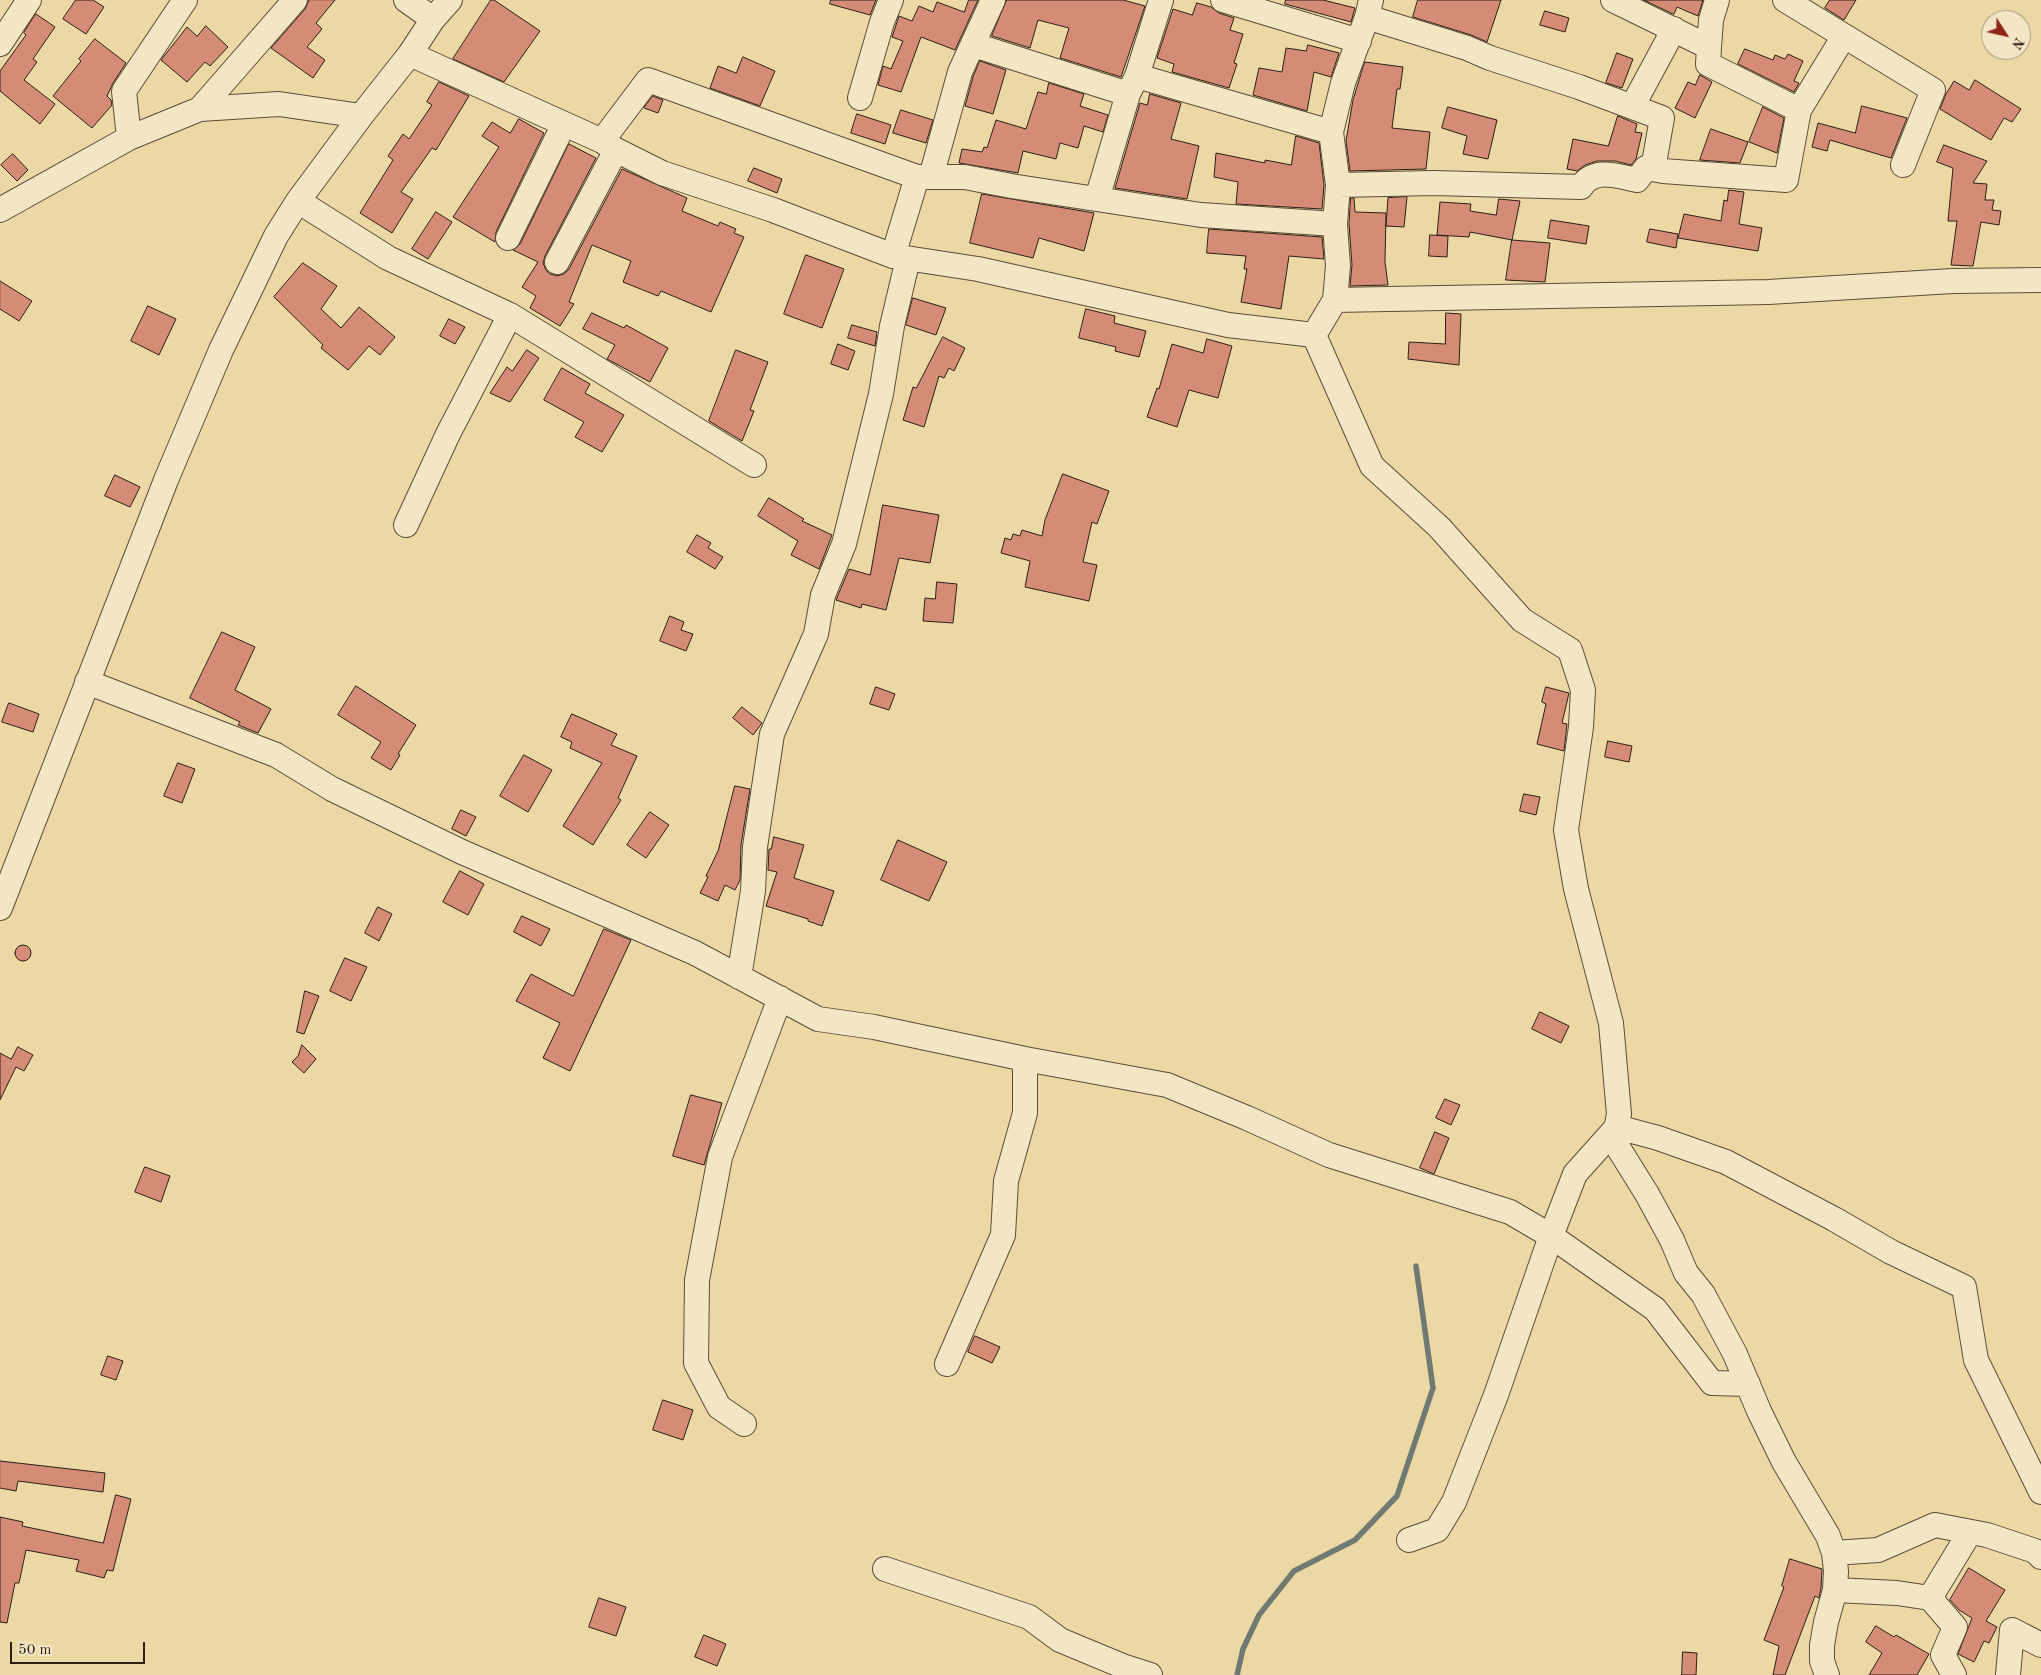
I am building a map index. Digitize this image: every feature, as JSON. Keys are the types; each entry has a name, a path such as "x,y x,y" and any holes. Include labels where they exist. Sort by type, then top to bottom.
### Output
{"street":[{"path":"0,44 29,0"},
{"path":"129,138 124,91 185,0"},
{"path":"200,109 295,0"},
{"path":"406,0 433,20"},
{"path":"0,908 166,480 221,350 276,236 298,201 450,0"},
{"path":"860,98 882,22 891,0"},
{"path":"740,977 753,891 755,847 772,734 816,634 823,595 844,544 881,394 901,258 924,177 960,72 994,0"},
{"path":"1097,199 1132,85 1161,0"},
{"path":"1223,0 1359,41"},
{"path":"1613,0 1638,5 1674,29 1709,47"},
{"path":"1717,0 1710,20 1708,64 1799,110"},
{"path":"1785,0 1933,90 1903,165"},
{"path":"1314,335 1335,300 1338,266 1335,224 1338,185 1331,132 1343,83 1369,9 1490,58 1579,87 1662,118 1653,169"},
{"path":"1632,107 1674,29"},
{"path":"1338,185 1434,183 1581,187 1586,179 1607,173 1637,180 1646,168 1786,180 1799,110 1844,36"},
{"path":"974,45 1331,132"},
{"path":"410,54 564,124 662,173 773,210 901,258 978,269 1228,325 1314,335"},
{"path":"557,262 609,146 648,80 924,177 965,177 1011,186 1200,215 1335,224"},
{"path":"0,210 129,138 200,109 279,104 361,116"},
{"path":"508,238 564,124"},
{"path":"298,201 388,258 510,315 754,465"},
{"path":"1335,300 1768,292 1953,281 2041,280"},
{"path":"406,524 448,434 510,315"},
{"path":"1314,335 1372,466 1439,527 1522,620 1570,650 1583,690 1581,727 1566,830 1576,889 1611,1023 1620,1114 1615,1134 1624,1159 1647,1194 1672,1240 1686,1273 1703,1294 1735,1354 1784,1462 1828,1536 1834,1553 1836,1590 1826,1622 1822,1645 1822,1661 1827,1675"},
{"path":"87,682 276,755 332,789 462,852 695,953 818,1018 874,1027 1025,1059 1167,1085 1248,1118 1329,1155 1510,1212 1550,1236 1655,1309 1712,1383 1748,1384"},
{"path":"744,1424 719,1407 696,1363 697,1280 720,1157 780,998"},
{"path":"947,1364 1003,1236 1006,1181 1025,1113 1025,1059"},
{"path":"1409,1540 1437,1530 1454,1502 1496,1395 1550,1236 1575,1174 1617,1127"},
{"path":"1617,1127 1658,1138 1726,1162 1834,1219 1891,1252 1964,1287 1976,1360 2041,1492"},
{"path":"1834,1553 1878,1550 1935,1525 1987,1535 2035,1551 2041,1557"},
{"path":"1930,1598 1970,1532"},
{"path":"885,1569 1029,1617 1060,1640 1125,1667 1150,1675"},
{"path":"1836,1590 1897,1593 1930,1598 1955,1627 1943,1655 1954,1675"},
{"path":"2008,1675 2012,1630 2041,1645"}],"building":[{"path":"76,0 93,0 104,7 86,34 63,19"},
{"path":"309,0 335,0 316,23 322,29 307,47 325,60 313,78 271,48 305,9"},
{"path":"491,0 494,0 540,31 504,82 453,59"},
{"path":"831,0 876,0 870,15 830,4"},
{"path":"969,0 978,0 955,50 921,37 901,92 878,85 883,66 891,69 903,41 892,37 899,16 912,21 919,6 933,12 937,2 964,12"},
{"path":"1007,0 1123,0 1145,6 1121,77 1060,58 1069,28 1038,20 1030,48 992,36"},
{"path":"1286,0 1323,0 1355,8 1351,22 1285,4"},
{"path":"1418,0 1501,0 1487,42 1471,35 1413,17"},
{"path":"1644,0 1703,0 1698,16 1677,7 1674,14"},
{"path":"1830,0 1856,0 1844,20 1825,8"},
{"path":"1197,3 1211,7 1219,13 1234,18 1230,30 1243,34 1234,63 1237,64 1229,88 1172,72 1174,64 1157,58 1173,9 1192,15"},
{"path":"1545,11 1569,18 1565,32 1540,25"},
{"path":"36,14 55,27 33,59 37,62 24,80 55,104 40,124 0,91 0,71 26,35 24,33"},
{"path":"206,26 228,47 210,66 205,62 187,82 161,60 187,27 197,36"},
{"path":"95,39 126,63 107,96 111,100 112,105 92,128 53,96 81,61 79,59"},
{"path":"1308,45 1339,53 1331,77 1314,72 1307,111 1253,95 1259,68 1282,72 1286,48 1306,51"},
{"path":"1745,49 1773,60 1775,55 1785,59 1788,54 1803,61 1794,81 1799,83 1794,92 1738,64"},
{"path":"1617,53 1633,59 1622,88 1606,83"},
{"path":"743,57 775,71 760,106 710,88 718,66 736,73"},
{"path":"980,61 1006,70 993,114 965,106 973,77"},
{"path":"1365,62 1403,67 1400,89 1397,89 1392,128 1430,132 1426,169 1350,171 1346,141 1353,100"},
{"path":"1700,75 1712,82 1695,118 1675,108 1688,82 1695,85"},
{"path":"1975,80 2021,109 2012,122 2004,118 1991,140 1940,109 1954,81 1969,90"},
{"path":"439,82 469,96 436,150 432,148 401,192 413,199 392,233 360,213 393,160 388,156 403,134 409,139 432,105 427,102"},
{"path":"1049,83 1084,94 1080,106 1108,115 1103,132 1084,126 1078,148 1060,143 1056,159 1023,151 1018,173 959,163 962,149 982,152 984,147 987,148 996,120 1026,129 1038,92 1046,94"},
{"path":"1150,94 1181,103 1171,139 1199,146 1187,199 1115,188 1140,103 1147,105"},
{"path":"653,96 663,100 658,113 644,108"},
{"path":"1862,106 1907,118 1891,158 1830,140 1827,151 1812,147 1818,123 1855,133"},
{"path":"1448,107 1497,120 1488,159 1463,154 1467,136 1442,128"},
{"path":"1763,107 1784,118 1777,153 1749,142"},
{"path":"901,110 933,120 926,143 893,133"},
{"path":"857,114 891,125 885,144 851,133"},
{"path":"1618,116 1637,124 1635,132 1642,133 1636,159 1631,165 1615,161 1597,161 1585,165 1577,171 1567,169 1573,139 1608,146"},
{"path":"519,119 544,133 496,232 495,242 453,217 499,147 482,136 492,122 510,133"},
{"path":"1711,129 1748,142 1740,163 1700,160"},
{"path":"1296,136 1319,143 1324,185 1322,209 1236,204 1238,182 1214,177 1216,153 1265,163 1265,160 1291,165"},
{"path":"569,144 596,158 545,256 543,263 546,270 550,274 557,276 564,274 569,269 622,169 687,198 682,211 718,226 720,222 736,229 734,233 744,237 711,312 661,291 658,296 623,282 631,261 592,245 569,302 574,304 560,326 530,308 536,296 522,287 538,262 513,250 520,244"},
{"path":"1944,145 1987,161 1973,183 1987,184 1985,200 1994,200 1992,210 2001,211 1999,225 1981,222 1973,266 1951,265 1957,221 1948,221 1953,168 1937,162"},
{"path":"13,154 28,170 17,181 1,165"},
{"path":"754,168 782,179 777,193 748,181"},
{"path":"1729,190 1744,192 1739,224 1762,228 1758,251 1678,238 1684,214 1721,221 1724,200 1727,201"},
{"path":"982,194 1094,213 1084,251 1039,238 1033,258 970,243"},
{"path":"1407,197 1404,227 1386,226 1388,198"},
{"path":"1351,198 1354,198 1355,212 1386,213 1385,262 1388,285 1350,286 1352,265 1349,224"},
{"path":"1499,199 1520,201 1512,240 1470,232 1469,237 1437,235 1440,202 1471,204 1470,211 1496,215"},
{"path":"436,212 452,222 428,259 412,249"},
{"path":"1551,220 1589,226 1586,244 1548,238"},
{"path":"1209,229 1322,237 1324,259 1289,256 1281,309 1241,302 1247,269 1244,269 1246,256 1207,253"},
{"path":"1650,229 1678,234 1676,248 1647,242"},
{"path":"1430,235 1448,236 1447,257 1429,256"},
{"path":"1512,240 1550,243 1545,282 1506,280"},
{"path":"806,255 844,269 822,328 784,314"},
{"path":"303,263 337,286 321,309 341,328 359,307 395,337 380,355 369,346 348,370 321,348 323,345 274,297"},
{"path":"0,281 32,301 19,321 0,309"},
{"path":"913,298 946,308 936,335 906,325"},
{"path":"148,306 176,319 159,355 131,341"},
{"path":"1086,309 1115,316 1114,323 1146,331 1139,357 1115,351 1116,347 1079,338"},
{"path":"592,313 624,328 626,325 668,348 650,382 607,359 615,345 583,329"},
{"path":"1446,313 1461,314 1459,365 1408,359 1409,342 1445,344"},
{"path":"449,319 465,327 455,344 440,336"},
{"path":"852,325 877,332 875,346 848,338"},
{"path":"943,337 965,348 954,371 949,368 944,378 939,376 924,427 903,420 913,387 916,388"},
{"path":"1207,339 1232,346 1218,398 1189,390 1177,427 1147,417 1157,388 1159,389 1172,344 1203,353"},
{"path":"838,344 855,351 848,370 831,364"},
{"path":"527,350 539,358 510,402 490,393 507,367 512,371"},
{"path":"736,350 768,362 750,410 754,411 742,441 709,421"},
{"path":"562,368 590,384 585,393 624,415 602,452 575,437 584,422 544,400"},
{"path":"1063,474 1109,491 1097,524 1092,522 1083,562 1097,565 1089,601 1025,587 1030,561 1001,553 1005,538 1011,540 1013,534 1020,536 1022,530 1042,536 1045,520"},
{"path":"115,475 140,487 130,507 105,496"},
{"path":"769,498 804,519 802,521 832,535 819,569 791,555 798,541 758,516"},
{"path":"883,505 939,515 930,563 899,558 886,610 862,604 861,608 836,600 849,569 870,575"},
{"path":"697,535 711,543 708,548 723,557 715,569 687,552"},
{"path":"937,582 957,584 953,623 923,621 925,598 935,599"},
{"path":"670,616 684,622 681,630 693,634 686,651 660,641"},
{"path":"222,632 255,647 235,690 271,709 258,733 238,725 240,722 190,698"},
{"path":"356,686 416,725 398,754 400,755 391,770 371,758 381,742 338,715"},
{"path":"876,687 895,694 889,710 870,704"},
{"path":"1546,687 1569,693 1562,723 1567,724 1564,751 1537,744 1546,704 1542,702"},
{"path":"9,703 39,714 33,732 2,722"},
{"path":"742,707 762,723 753,735 733,718"},
{"path":"572,714 617,734 611,745 637,756 618,798 621,800 593,845 563,826 602,763 570,748 572,742 561,737"},
{"path":"1608,741 1632,746 1629,762 1605,757"},
{"path":"524,755 552,770 528,812 500,796"},
{"path":"178,763 195,769 182,803 164,796"},
{"path":"735,786 750,789 741,845 740,880 735,890 725,885 718,901 700,893 718,851"},
{"path":"1524,794 1540,797 1536,815 1520,811"},
{"path":"461,810 476,817 466,836 452,829"},
{"path":"650,812 669,825 646,858 627,845"},
{"path":"774,837 804,845 794,878 834,891 822,926 808,921 808,919 766,906 777,872 768,870 769,849 771,849"},
{"path":"898,840 947,862 929,901 881,880"},
{"path":"460,871 484,884 468,915 443,902"},
{"path":"378,907 392,914 379,941 365,933"},
{"path":"522,916 550,929 541,946 514,932"},
{"path":"604,929 631,940 570,1071 543,1058 560,1023 516,1001 531,974 573,996"},
{"path":"20,945 26,945 31,950 29,959 20,961 15,956 15,950"},
{"path":"345,958 367,967 351,1001 330,991"},
{"path":"305,991 319,996 304,1034 297,1032"},
{"path":"1540,1012 1569,1026 1561,1043 1532,1029"},
{"path":"302,1045 316,1059 304,1073 292,1062 298,1056"},
{"path":"18,1047 33,1055 24,1071 16,1067 0,1100 0,1053 11,1059"},
{"path":"691,1095 722,1103 704,1165 673,1156"},
{"path":"1445,1099 1460,1105 1451,1125 1436,1118"},
{"path":"1435,1132 1449,1138 1434,1174 1420,1168"},
{"path":"145,1167 170,1176 161,1202 135,1192"},
{"path":"975,1336 1000,1347 992,1363 968,1352"},
{"path":"108,1356 123,1361 116,1380 101,1375"},
{"path":"663,1400 693,1410 683,1440 653,1430"},
{"path":"0,1461 105,1473 103,1492 18,1481 16,1491 0,1488"},
{"path":"116,1495 131,1499 113,1571 107,1570 104,1578 76,1571 79,1560 26,1550 19,1583 15,1583 7,1623 0,1622 0,1517 23,1522 22,1526 103,1543"},
{"path":"1790,1559 1822,1569 1821,1588 1819,1598 1815,1596 1785,1675 1773,1675 1779,1646 1764,1640 1784,1587 1782,1586"},
{"path":"1969,1568 2005,1590 1986,1621 1997,1627 1989,1643 1984,1641 1974,1662 1958,1654 1972,1618 1959,1610 1950,1600"},
{"path":"599,1598 626,1607 616,1636 589,1627"},
{"path":"1876,1626 1929,1654 1917,1675 1869,1675 1882,1653 1866,1642"},
{"path":"704,1635 726,1644 717,1666 695,1657"},
{"path":"1683,1652 1697,1653 1696,1675 1682,1675"}],"waterway":[{"path":"1237,1675 1243,1649 1259,1615 1294,1571 1355,1540 1397,1496 1433,1388 1416,1266"}]}
